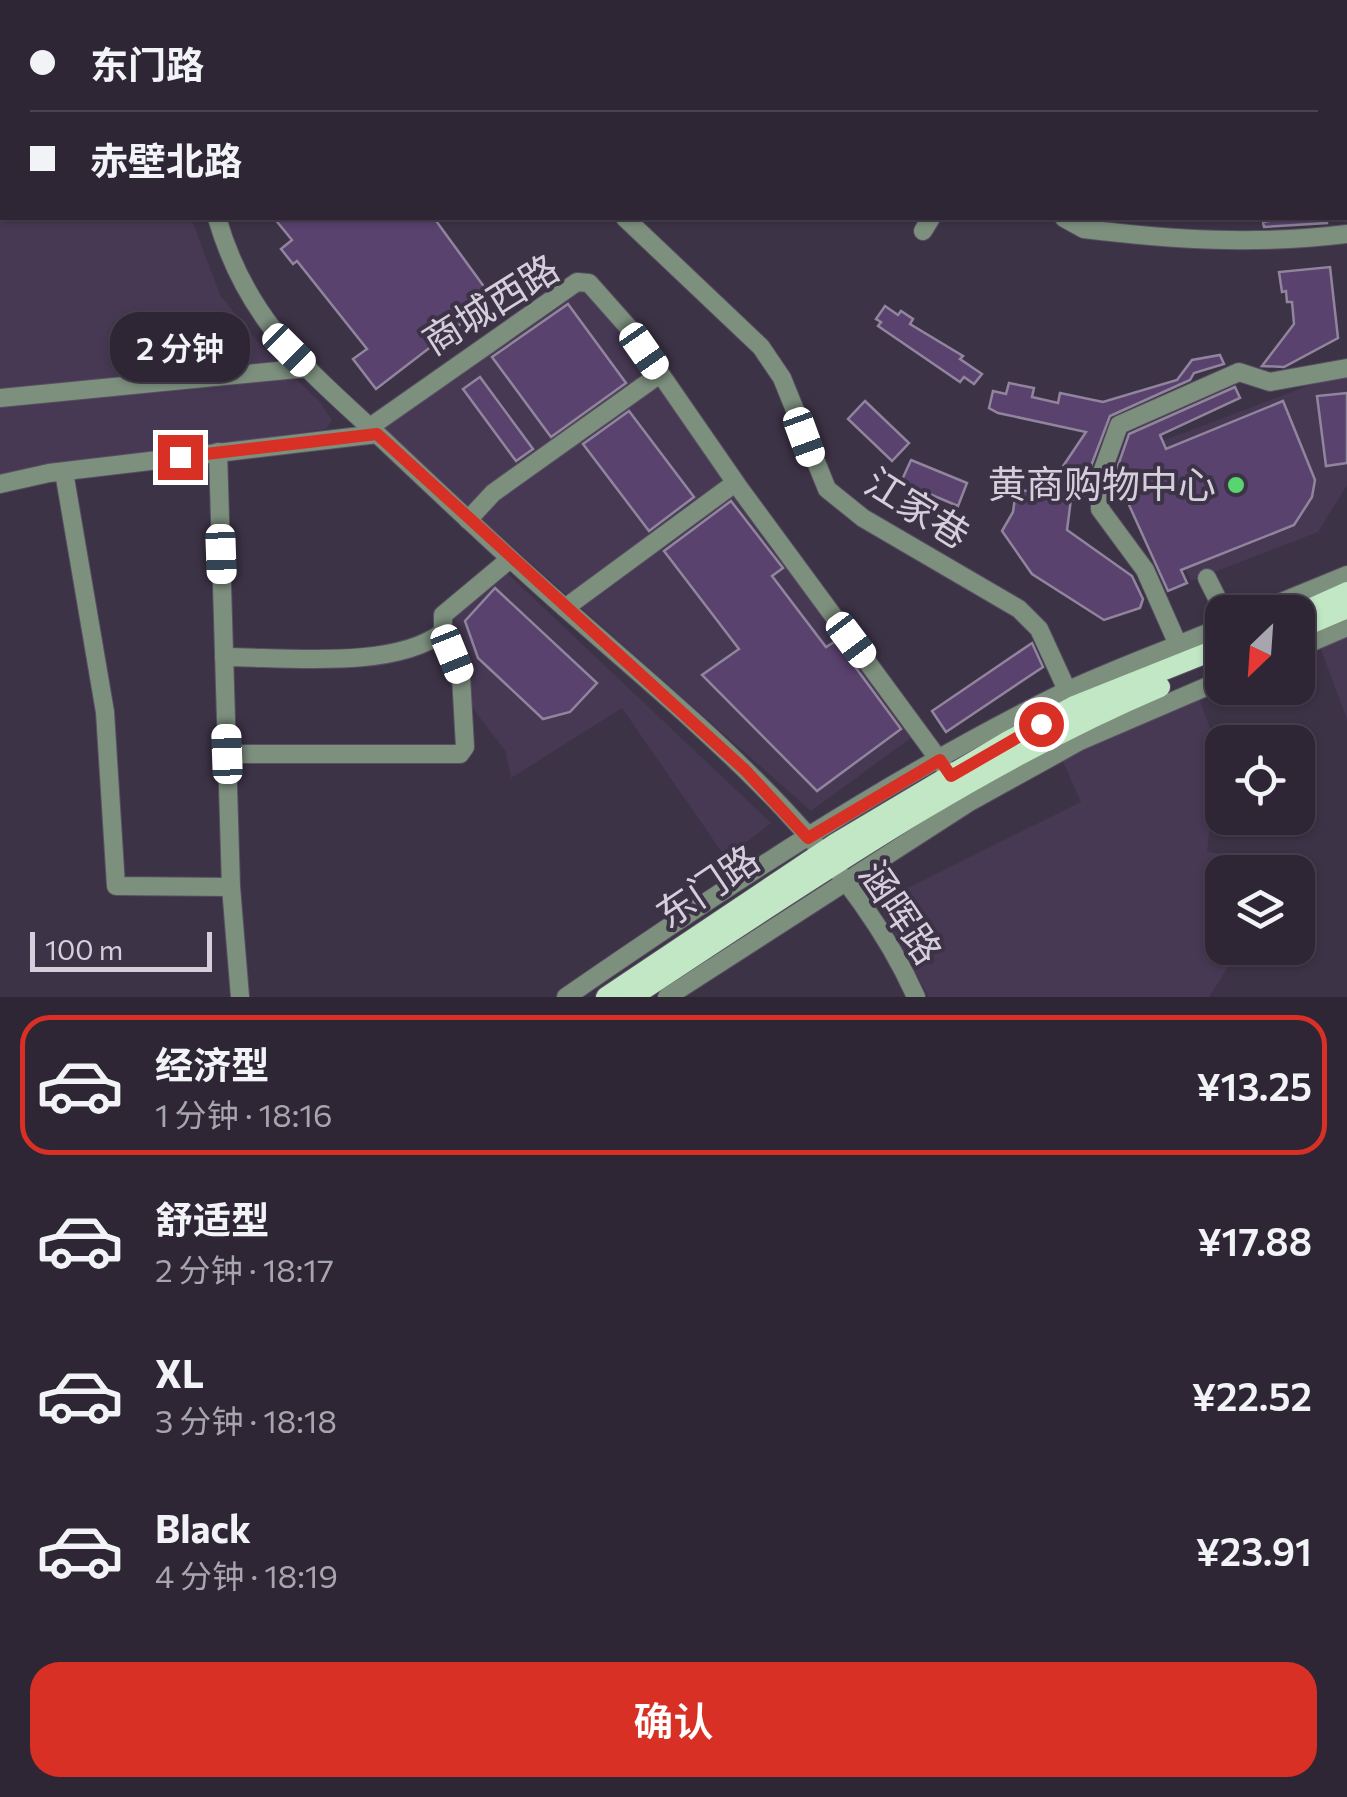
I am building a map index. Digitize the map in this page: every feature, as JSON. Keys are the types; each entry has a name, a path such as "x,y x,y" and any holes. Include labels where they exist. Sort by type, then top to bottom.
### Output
{"main road":[{"path":"1315,606 1346,592"},
{"path":"1315,616 1346,592"},
{"name":"东门路","path":"632,997 826,861 946,768 1071,699 1182,654 1205,650"},
{"name":"东门路","path":"606,997 826,861 1069,726 1205,668"}],"street":[{"name":"涵晖路","path":"218,220 253,303 272,332 468,520 745,770 826,861 899,963 916,997"},
{"name":"江家巷","path":"627,220 762,347 782,378 826,489 864,518 1019,609 1039,629 1071,699"},
{"path":"1068,220 1084,229 1222,242 1274,242 1347,234"},
{"name":"商城西路","path":"374,430 577,282 589,283 628,327 736,483 946,768"},
{"path":"0,398 307,368"},
{"path":"1205,638 1182,654 1144,570 1100,509 1100,478 1118,425 1238,372 1270,382 1347,368"},
{"path":"468,520 493,493 660,374"},
{"path":"0,484 374,430"},
{"path":"218,452 231,887 240,997"},
{"path":"64,472 106,712 116,886 231,887"},
{"path":"566,608 736,483"},
{"path":"227,754 460,754 465,748 461,676 444,632 443,614 510,558"},
{"path":"1207,578 1216,595"},
{"path":"1315,599 1346,592"},
{"path":"1315,640 1347,626"},
{"path":"224,657 372,657 426,646 444,632"},
{"path":"566,997 826,861 968,803 1080,741 1205,687"},
{"path":"667,997 826,861"}],"shaded area":[{"path":"0,220 192,220 220,295 258,342 320,402 332,420 326,429 0,477"},
{"path":"580,278 912,737 811,811 375,425"},
{"name":"黄商购物中心","path":"1347,371 1347,485 1318,532 1191,581 1138,459 1144,448"},
{"path":"487,565 506,572 771,823 726,858 622,708 511,778 506,752 440,665 433,623"},
{"path":"1347,637 1347,719 1320,647"},
{"path":"1199,699 1209,725 1205,725 1207,852 1236,855 1205,855 1205,965 1229,965 1209,997 929,997 878,903 1081,802 1062,759"}],"building":[{"path":"276,220 435,220 493,299 376,389 353,359 367,349 297,261 293,264 281,249 292,240"},
{"path":"1326,220 1327,223 1264,227 1263,222"},
{"path":"1330,267 1338,338 1284,367 1262,366 1294,324 1292,302 1287,302 1286,291 1282,292 1279,272"},
{"path":"568,304 626,383 551,437 492,357"},
{"path":"885,306 913,319 910,324 963,356 960,359 982,374 974,384 964,377 960,382 878,326 881,322 876,319"},
{"path":"1220,355 1224,364 1194,373 1190,380 1110,416 1088,474 1088,489 1082,500 1071,499 1067,530 1132,576 1143,599 1140,608 1104,620 1032,574 1002,531 1013,512 1016,491 1047,490 1086,432 998,413 989,408 993,391 1006,394 1009,383 1034,388 1032,397 1058,403 1060,393 1103,402 1177,380 1192,360"},
{"path":"480,377 533,449 516,461 463,389"},
{"name":"黄商购物中心","path":"1235,387 1240,398 1160,435 1166,449 1283,401 1315,480 1312,497 1294,525 1181,570 1187,583 1168,591 1115,474 1129,434"},
{"path":"1347,393 1347,463 1326,466 1317,396"},
{"path":"865,401 909,443 892,461 848,419"},
{"path":"629,411 694,497 649,531 583,444"},
{"path":"911,460 967,483 958,506 901,482"},
{"path":"731,501 783,568 772,576 826,647 836,641 901,729 817,791 702,675 739,649 664,551"},
{"path":"495,588 597,683 570,712 543,719 478,658 465,621"},
{"path":"1032,643 1043,667 946,732 932,711"}],"place":[{"name":"黄商购物中心","path":"1236,485"}],"route":[{"path":"180,457 377,434 745,770 808,838 940,760 951,776 1041,724"}]}
